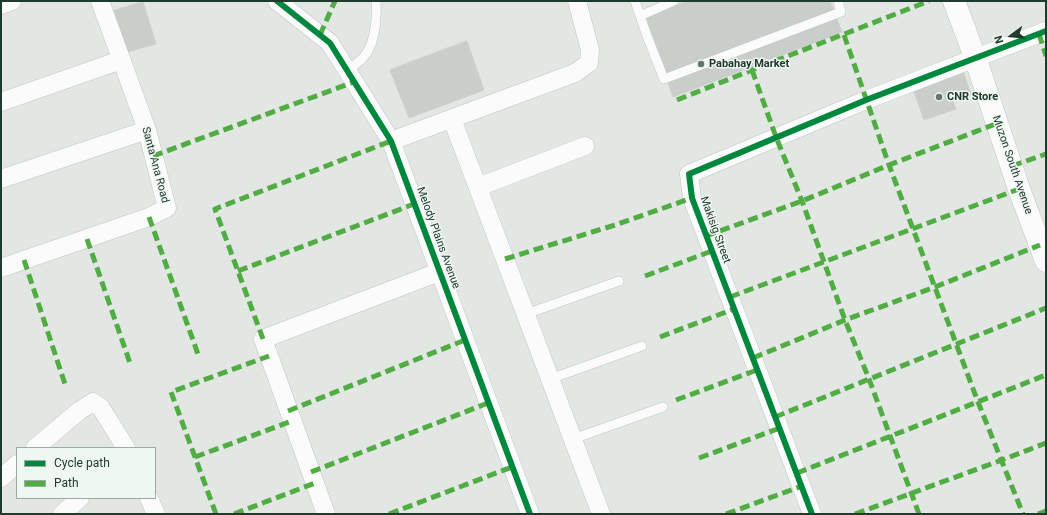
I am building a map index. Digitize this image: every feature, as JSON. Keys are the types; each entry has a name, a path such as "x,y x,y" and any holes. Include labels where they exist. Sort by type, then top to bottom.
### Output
{"street":[{"path":"1,5 12,1"},
{"name":"Santa Ana Road","path":"1,268 149,217 167,208 147,130 100,1"},
{"name":"Melody Plains Avenue","path":"277,1 330,43 391,141 530,514"},
{"path":"391,141 575,73 589,63 590,50 577,1"},
{"name":"Muzon South Avenue","path":"954,1 975,57 1019,189 1046,261"},
{"path":"975,57 1046,31"},
{"name":"Makisig Street","path":"812,514 692,198 690,174 866,100 975,57"},
{"path":"1,102 121,60"},
{"path":"452,119 601,514"},
{"path":"1,179 147,130"},
{"path":"478,187 586,146"},
{"path":"326,514 263,339 439,272"},
{"path":"37,447 78,411 93,402 101,408 125,447"},
{"path":"1,478 16,465"},
{"path":"62,514 79,499"},
{"path":"149,499 156,514"}],"lane":[{"path":"347,71 368,52 375,30 376,1"},
{"path":"636,1 640,16 664,79 841,12 838,1"},
{"path":"640,16 674,1"},
{"path":"526,314 619,281"},
{"path":"550,379 642,346"},
{"path":"573,439 662,407"}],"building":[{"path":"687,1 830,1 834,11 668,76 646,18"},
{"path":"143,2 156,44 127,52 113,11"},
{"path":"836,17 842,32 673,97 667,80"},
{"path":"467,41 484,90 409,118 390,70"},
{"name":"CNR Store","path":"962,68 971,94 953,101 956,109 924,120 912,86"}],"marked path":[{"path":"320,35 335,1"},
{"path":"677,100 929,1"},
{"path":"1039,34 1046,56"},
{"path":"844,35 889,165 978,402 1023,514"},
{"path":"752,70 919,514"},
{"path":"153,156 354,82"},
{"path":"706,236 802,201 889,165 998,123"},
{"path":"263,339 215,209 391,141"},
{"path":"1012,166 1046,154"},
{"path":"730,297 1019,189"},
{"path":"505,259 615,225 692,198"},
{"path":"238,271 414,204"},
{"path":"149,217 199,357"},
{"path":"87,239 131,366"},
{"path":"753,358 845,320 935,287 1040,245"},
{"path":"645,276 712,251"},
{"path":"24,260 65,384"},
{"path":"775,417 1046,308"},
{"path":"660,337 734,309"},
{"path":"288,411 465,340"},
{"path":"216,514 171,392 269,356"},
{"path":"676,400 757,370"},
{"path":"797,473 1046,375"},
{"path":"311,472 488,403"},
{"path":"195,457 292,421"},
{"path":"699,458 780,428"},
{"path":"855,514 1046,443"},
{"path":"389,514 512,467"},
{"path":"234,514 315,483"},
{"path":"726,514 802,486"},
{"path":"1038,514 1046,511"}],"cycle path":[{"path":"277,1 330,43 391,141 530,514"},
{"path":"812,514 692,198 689,174 866,100 1046,31"}],"place":[{"name":"Pabahay Market","path":"701,64"},
{"name":"CNR Store","path":"939,97"}]}
